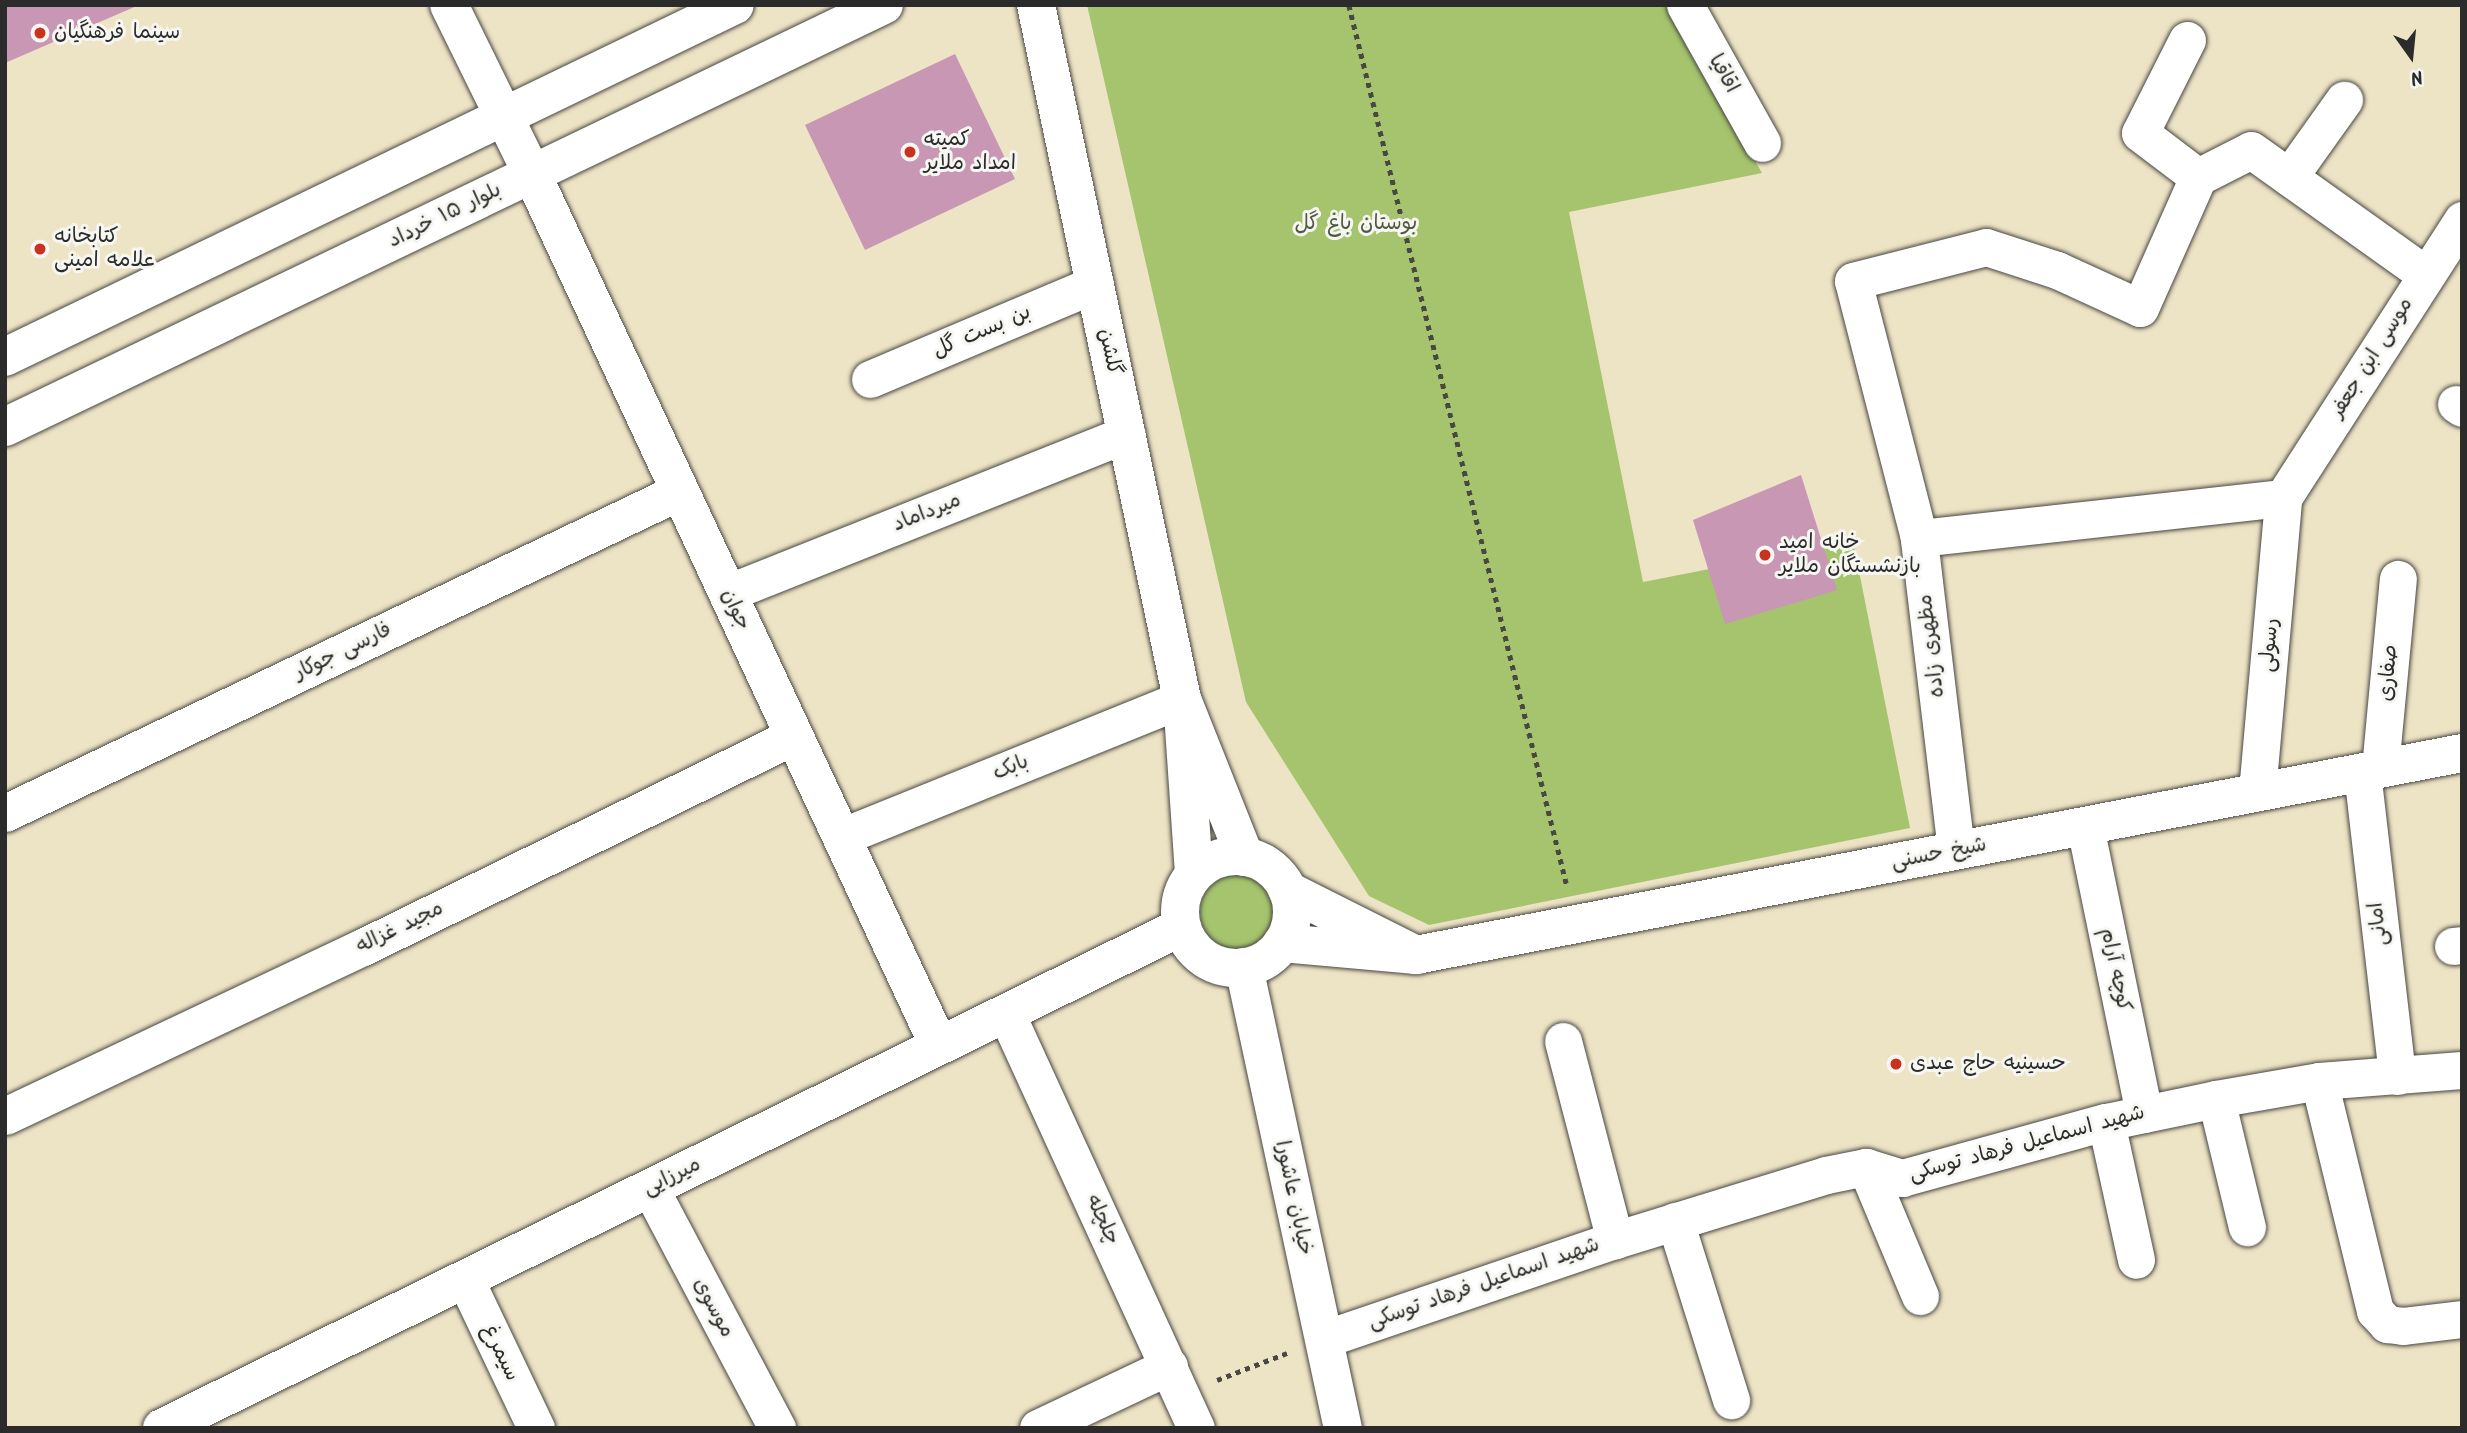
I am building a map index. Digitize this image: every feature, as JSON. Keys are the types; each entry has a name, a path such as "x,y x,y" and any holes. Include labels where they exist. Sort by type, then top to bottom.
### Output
{"main road":[{"name":"جوان","path":"449,5 532,174 939,1046"},
{"path":"5,357 735,5"},
{"name":"بلوار ۱۵ خرداد","path":"5,427 884,5"},
{"name":"گلشن","path":"1036,5 1182,699"},
{"path":"1182,699 1245,857"},
{"path":"1182,699 1194,874"},
{"name":"شیخ حسنی","path":"1282,943 1416,955 2462,753"},
{"path":"1245,857 1263,863 1277,874 1287,890 1291,908 1290,926 1282,943 1259,963 1228,968 1198,954 1181,926 1180,908 1184,890 1194,874 1217,859 1245,857"},
{"path":"1287,890 1416,955"},
{"name":"میرزایی","path":"162,1428 1181,926"},
{"name":"خیابان عاشورا","path":"1244,967 1343,1428"}],"street":[{"name":"اقاقیا","path":"1685,5 1762,143"},
{"path":"2187,40 2140,133 2199,177 2251,150 2426,274"},
{"path":"2289,177 2344,100"},
{"name":"مظهری زاده","path":"1956,850 1919,538 1853,282 1986,247 2057,270 2140,308 2199,177"},
{"name":"موسی ابن جعفر","path":"2283,498 2462,220"},
{"name":"بن بست گل","path":"870,379 1095,284"},
{"name":"میرداماد","path":"727,593 1126,433"},
{"name":"فارسی جوکار","path":"5,813 680,491"},
{"path":"1919,538 2283,498"},
{"name":"رسولی","path":"2256,792 2283,498"},
{"name":"صفاری","path":"2371,770 2398,579"},
{"name":"بابک","path":"841,837 1182,699"},
{"name":"مجید غزاله","path":"5,1116 363,947 794,736"},
{"name":"امانی","path":"2371,770 2397,1076"},
{"name":"کوچه آرام","path":"2085,825 2144,1114"},
{"name":"چلچله","path":"1006,1013 1196,1428"},
{"path":"1563,1041 1615,1240"},
{"name":"شهید اسماعیل فرهاد توسکی","path":"1324,1339 1615,1240 1826,1175 1866,1167 1902,1178 2106,1122 2216,1099 2319,1081 2462,1070"},
{"path":"2319,1081 2375,1311 2388,1324 2403,1326 2462,1319"},
{"path":"2216,1099 2247,1227"},
{"path":"2106,1122 2136,1259"},
{"path":"1866,1167 1920,1296"},
{"name":"موسوی","path":"649,1188 777,1428"},
{"path":"1675,1221 1731,1399"},
{"name":"سیمرغ","path":"464,1279 536,1428"},
{"path":"1038,1428 1175,1380"}],"path":[{"path":"1349,5 1576,924"},
{"path":"1175,1380 1324,1339"}],"green space":[{"name":"بوستان باغ گل","path":"1087,5 1666,5 1762,173 1569,212 1643,582 1853,541 1910,828 1429,925 1369,896 1246,702"},
{"path":"1237,875 1251,878 1263,886 1271,898 1274,912 1271,926 1263,938 1251,946 1237,949 1223,946 1211,938 1203,926 1200,912 1203,898 1211,886 1223,878"}],"building":[{"name":"سینما فرهنگیان","path":"5,5 139,5 5,63"},
{"name":"کمیته امداد ملایر","path":"955,54 1015,179 865,250 805,125"},
{"name":"خانه امید بازنشستگان ملایر","path":"1801,475 1837,590 1725,624 1693,520"}],"place":[{"name":"سینما فرهنگیان","path":"40,33"},
{"name":"کمیته امداد ملایر","path":"910,152"},
{"name":"کتابخانه علامه امینی","path":"40,249"},
{"name":"خانه امید بازنشستگان ملایر","path":"1765,555"},
{"name":"حسینیه حاج عبدی","path":"1896,1064"}]}
